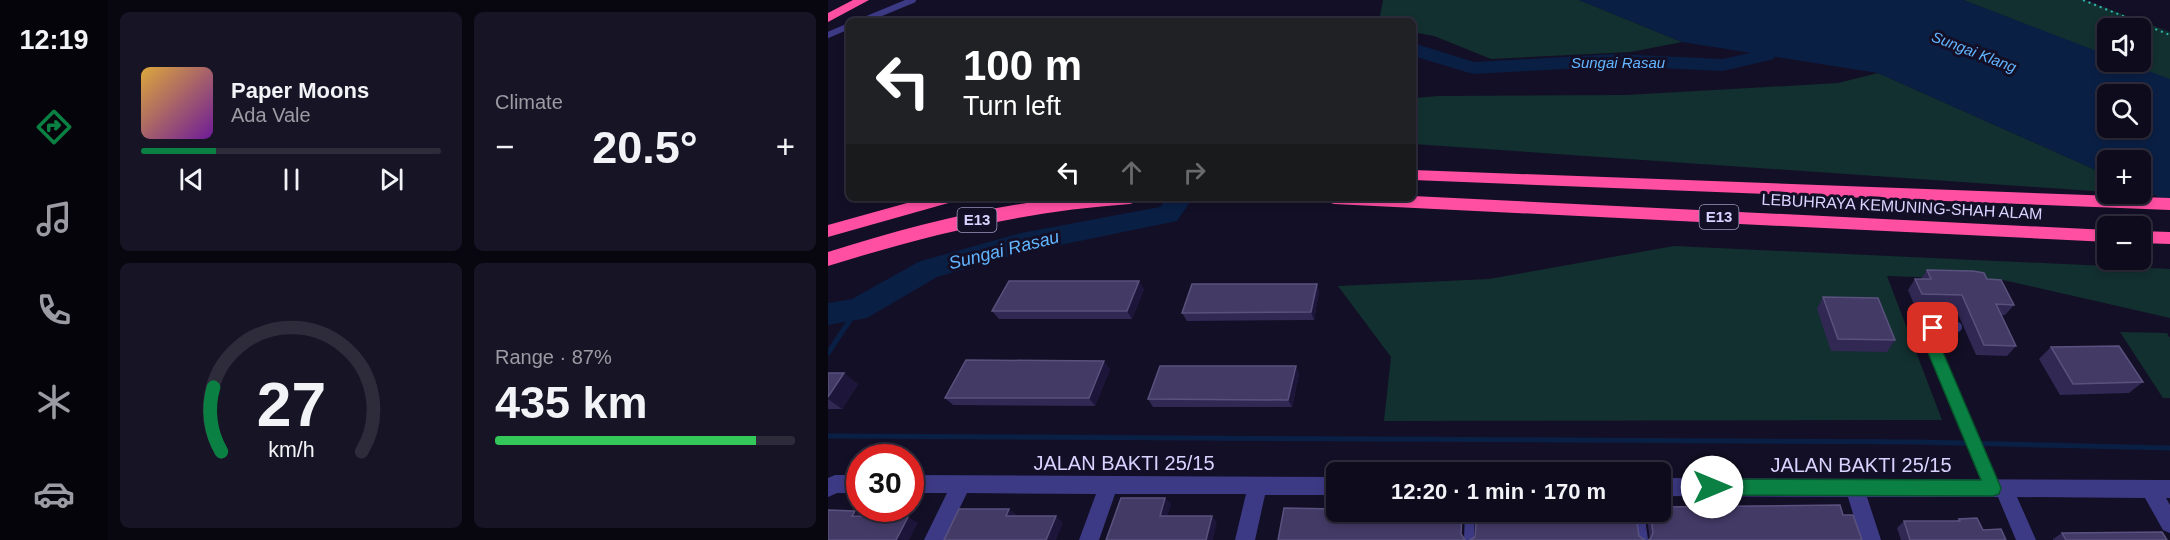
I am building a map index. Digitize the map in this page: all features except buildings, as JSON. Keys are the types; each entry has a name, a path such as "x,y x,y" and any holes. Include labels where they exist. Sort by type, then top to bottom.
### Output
{"highway":[{"path":"828,18 863,0"},
{"name":"LEBUHRAYA KEMUNING-SHAH ALAM","path":"1416,175 2170,204"},
{"name":"E13","path":"828,231 935,201"},
{"name":"E13","path":"828,259 922,232 988,218 1091,201"},
{"name":"LEBUHRAYA KEMUNING-SHAH ALAM","path":"1395,201 2097,235"},
{"path":"2151,237 2170,238"}],"street":[{"path":"828,488 835,484 846,484"},
{"name":"JALAN BAKTI 25/15","path":"924,484 1326,486"},
{"path":"934,540 962,485"},
{"path":"1089,540 1109,485"},
{"path":"1245,540 1257,486"},
{"name":"JALAN BAKTI 25/15","path":"1671,487 2170,489"},
{"path":"1855,488 1871,540"},
{"path":"1998,488 2026,540"},
{"path":"2150,489 2170,523"}],"lane":[{"path":"869,18 913,0"},
{"path":"828,34 846,27"},
{"path":"1957,327 1933,328 1931,343 1982,465 1998,488"},
{"path":"1469,540 1470,522"},
{"path":"1640,522 1643,540"}],"path":[{"path":"2083,0 2170,35"}],"green space":[{"path":"1383,0 1579,0 1682,42 1631,52 1491,59 1434,36 1416,33 1416,18 1380,18"},
{"path":"1963,0 2085,0 2133,18 2097,18 2097,52"},
{"path":"2151,25 2170,32 2170,80 2149,72 2151,72"},
{"path":"1878,73 2097,171 2097,191 1416,144 1416,98 1626,95 1838,83"},
{"path":"1674,246 2097,266 2097,270 2170,269 2170,318 2003,280 1887,276 1942,420 1384,421 1391,357 1338,286 1489,279"},
{"path":"2120,332 2167,333 2170,338 2170,398 2163,398"}],"water":[{"name":"Sungai Klang","path":"1579,0 1963,0 2097,51 2097,72 2151,72 2170,79 2170,202 2151,194 2151,150 2097,150 2097,171 1878,73 1682,42"}],"waterway":[{"name":"Sungai Rasau","path":"1416,50 1473,68 1615,60 1723,65 1767,55 1784,0"},
{"name":"Sungai Rasau","path":"828,314 857,310 928,269 1021,243 1168,215 1179,201"},
{"path":"849,322 857,310"},
{"path":"828,353 850,320"},
{"path":"828,436 1916,442 2170,448"}],"route":[{"path":"1712,487 1993,488 1931,343 1933,328"}]}
